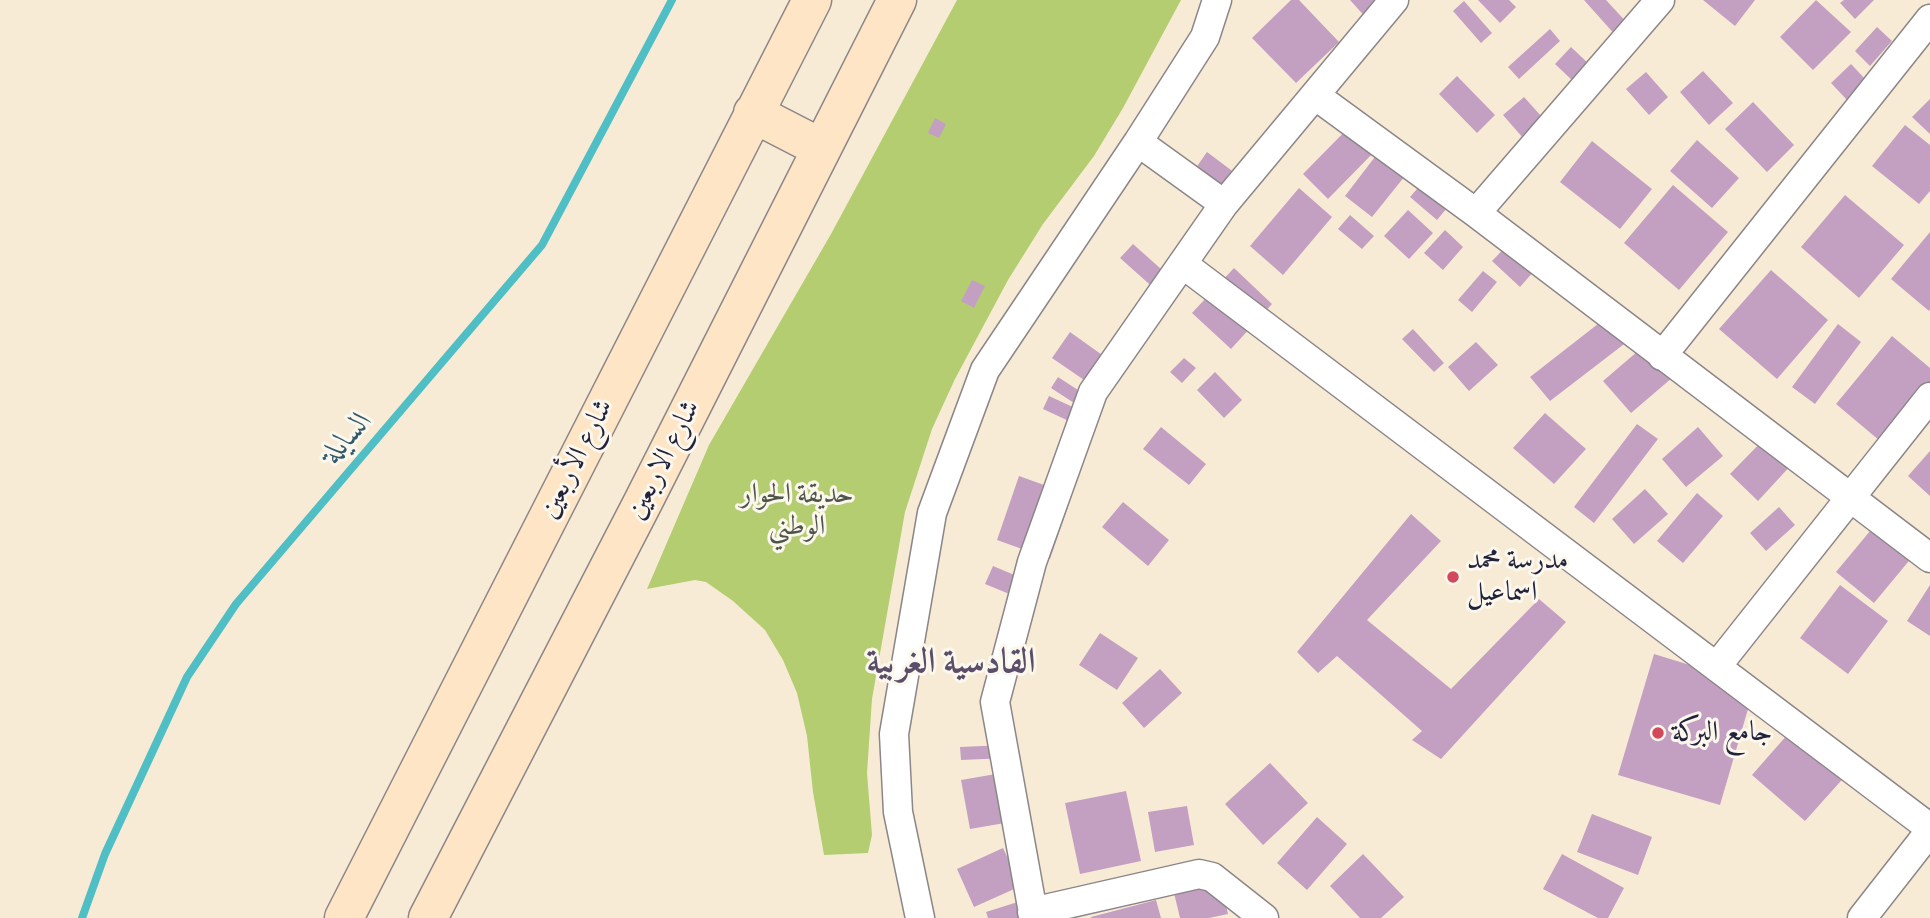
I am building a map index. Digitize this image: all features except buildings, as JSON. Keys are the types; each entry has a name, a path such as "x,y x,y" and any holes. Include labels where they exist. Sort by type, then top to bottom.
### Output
{"main road":[{"name":"شارع الأربعين","path":"344,918 812,0"},
{"name":"شارع الاربعين","path":"428,918 643,502 897,0"},
{"path":"753,113 821,148"}],"street":[{"path":"920,918 898,812 894,734 932,513 985,370 1205,37 1217,0"},
{"path":"1264,918 1212,877 1199,874 1033,915 995,702 1032,562 1093,392 1224,204 1394,0"},
{"path":"1476,213 1660,0"},
{"path":"1662,356 1930,19"},
{"path":"1316,96 1476,213 1930,558"},
{"path":"1138,142 1224,204"},
{"path":"1184,265 1930,829 1862,918"},
{"path":"1717,666 1930,397"}],"green space":[{"name":"حديقة الحوار الوطني","path":"957,0 1181,0 1094,156 1043,224 1008,280 955,379 932,429 905,512 872,699 867,773 872,835 868,853 824,855 807,736 797,693 783,660 765,630 733,601 706,582 695,580 647,589 709,445 831,234"}],"waterway":[{"name":"السايلة","path":"82,918 105,854 187,677 236,604 542,245 672,0"}],"place":[{"name":"مدرسة محمد اسماعيل","path":"1453,577"},
{"name":"جامع البركة","path":"1658,733"}],"district":[{"name":"القادسية الغربية","path":"951,663"}]}
